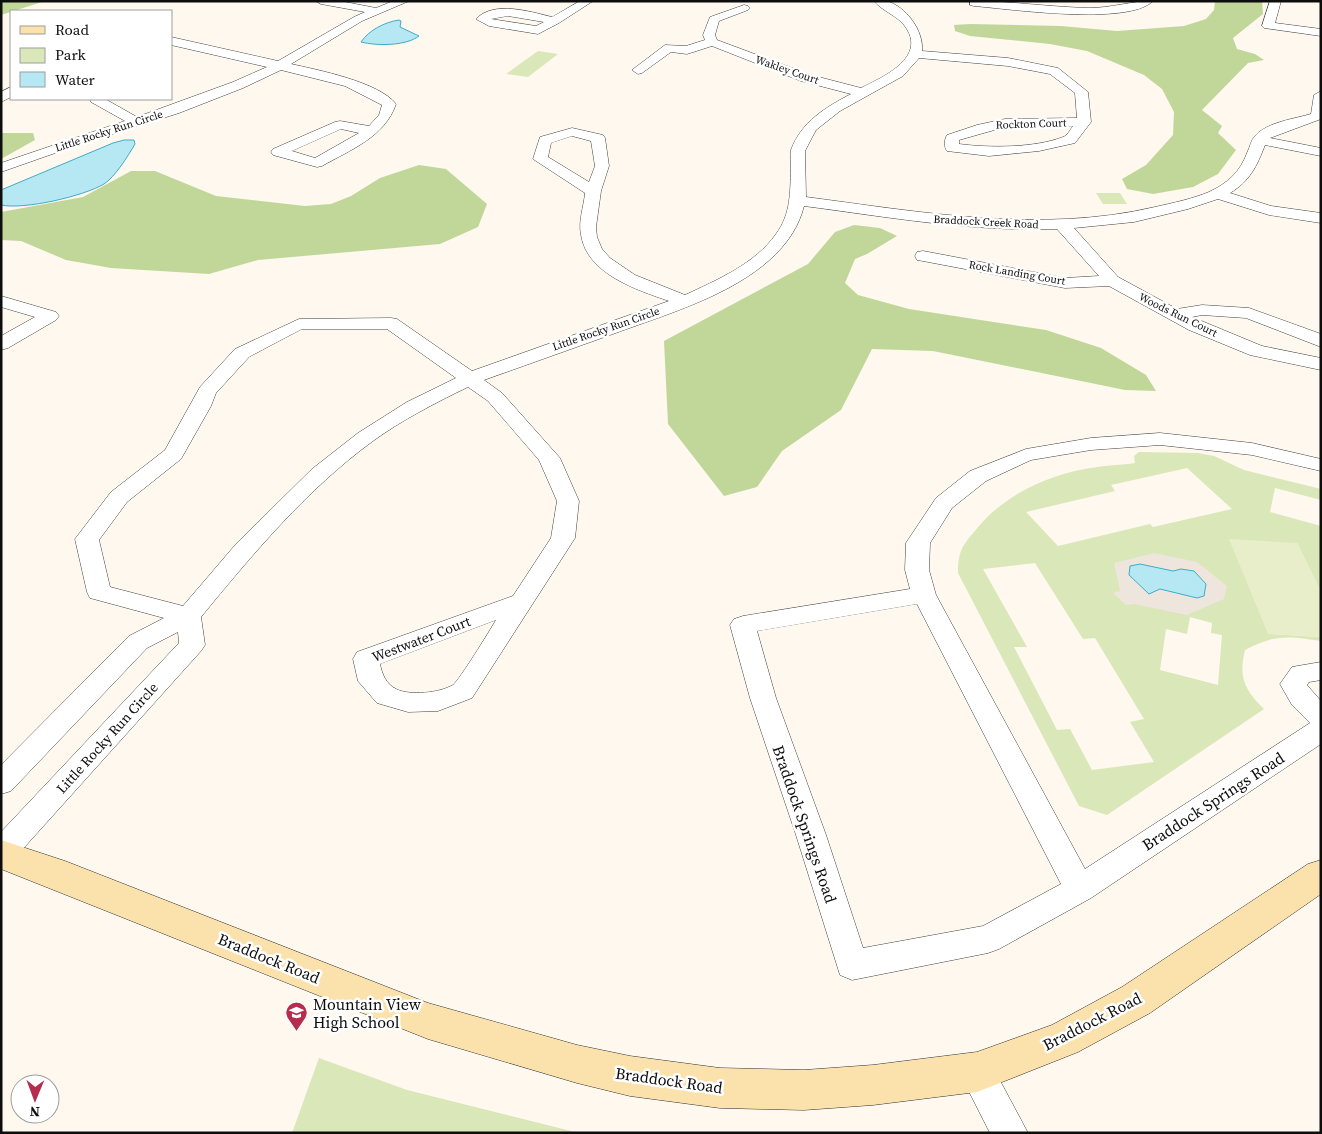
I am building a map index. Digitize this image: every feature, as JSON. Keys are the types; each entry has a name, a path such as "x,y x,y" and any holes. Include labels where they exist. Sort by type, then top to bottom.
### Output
{"street":[{"path":"321,1 375,11"},
{"name":"Little Rocky Run Circle","path":"1,168 207,98 279,66 327,36 375,11 404,1"},
{"path":"555,21 506,12 491,13 482,18 489,23 538,30 555,21 588,1"},
{"path":"879,1 908,22 914,31 916,54"},
{"path":"974,2 1106,11 1134,9 1148,1"},
{"path":"1276,1 1268,26 1321,33"},
{"path":"638,70 669,48 687,50 712,42 709,35 714,19 744,8"},
{"path":"172,41 279,66 307,70 377,95 389,104 386,116 372,131 317,163 278,152 340,126 372,131"},
{"name":"Wakley Court","path":"712,42 806,78 863,93"},
{"name":"Little Rocky Run Circle","path":"1,783 138,642 188,616 244,549 320,474 373,432 414,406 469,378 686,301 732,279 761,259 787,230 794,216 798,202 798,151 803,138 820,118 899,73 916,54"},
{"name":"Rockton Court","path":"916,54 1008,62 1054,71 1081,92 1084,122 1070,140 1039,148 989,152 952,148 952,138 1005,123 1084,122"},
{"path":"1260,138 1268,132 1318,116 1321,95"},
{"path":"98,100 136,122"},
{"path":"594,191 540,159 545,140 572,132 598,138 602,166 594,191 588,236 599,257 633,282 686,301"},
{"path":"1260,138 1275,144 1321,152"},
{"name":"Braddock Creek Road","path":"798,202 961,222 1025,225 1106,221 1161,212 1219,194 1243,176 1260,138"},
{"path":"1219,194 1244,204 1273,212 1321,218"},
{"name":"Woods Run Court","path":"1061,224 1112,282 1195,326 1256,351 1320,364"},
{"name":"Rock Landing Court","path":"924,256 1065,283 1112,282"},
{"path":"1,301 50,316 1,344"},
{"path":"1175,315 1202,310 1249,313 1321,341"},
{"name":"Westwater Court","path":"188,616 99,592 87,539 118,497 173,454 201,406 207,391 242,353 298,324 391,323 495,397 549,458 568,500 563,538 521,602 463,690 438,700 408,702 386,696 371,681 366,659 521,602"},
{"path":"1080,889 924,595 917,570 918,543 944,503 978,476 1026,455 1091,444 1160,440 1242,448 1321,465"},
{"name":"Braddock Springs Road","path":"924,595 743,625 754,670 770,721 805,818 852,965 988,939 1080,889 1321,730"},
{"name":"Little Rocky Run Circle","path":"1,853 192,645 188,616"},
{"path":"1321,671 1301,674 1293,684 1301,698 1321,717"},
{"name":"Braddock Road","path":"1,853 428,1021 576,1064 621,1074 720,1088 804,1090 873,1085 977,1072 1064,1039 1136,1000 1321,875"},
{"path":"977,1072 1010,1133"}],"green space":[{"path":"1,1 45,1 17,10 10,10 10,12 1,15"},
{"path":"1215,1 1262,1 1263,14 1233,38 1237,49 1255,54 1264,60 1248,63 1202,110 1222,126 1218,133 1236,150 1218,174 1193,187 1153,194 1127,189 1122,179 1146,165 1173,135 1174,112 1162,89 1144,75 1087,51 1050,44 970,36 955,31 954,25 1061,26 1117,31 1184,26 1206,19 1214,10"},
{"path":"538,51 558,54 528,77 506,74"},
{"path":"1,133 33,133 35,140 1,159"},
{"path":"419,165 446,169 487,204 478,227 440,244 258,260 209,274 111,268 66,260 21,241 1,240 1,212 83,197 131,171 155,171 216,196 305,206 331,204 351,196 380,178"},
{"path":"1096,193 1120,193 1127,204 1103,204"},
{"path":"854,225 880,228 897,236 855,259 845,283 858,295 909,309 1046,330 1101,348 1146,375 1156,391 1125,390 933,351 872,349 841,410 782,451 757,487 724,496 668,424 664,341 808,264 835,232"},
{"path":"1139,452 1198,453 1214,456 1244,470 1321,489 1321,500 1275,488 1270,512 1321,526 1321,592 1297,543 1268,634 1321,637 1321,641 1290,637 1265,641 1245,650 1242,668 1245,683 1252,696 1264,709 1107,815 1079,806 958,573 958,565 963,547 974,532 1003,503 1017,494 1048,479 1064,474 1097,467 1135,463 1134,456","holes":["1187,468 1232,509 1153,527 1150,524 1058,546 1026,512 1115,491 1111,485","1035,563 1083,639 1095,638 1144,719 1130,722 1154,762 1092,770 1070,729 1057,730 1014,647 1027,647 983,569","1190,617 1212,623 1211,633 1222,635 1218,685 1160,670 1166,629 1187,634"]},
{"path":"1229,539 1297,543 1321,592 1321,637 1268,634"},
{"path":"319,1058 407,1090 579,1133 292,1133"}],"shaded area":[{"path":"1154,553 1197,562 1227,586 1224,599 1187,615 1134,604 1126,605 1113,593 1120,591 1114,563"}],"water":[{"path":"401,21 400,27 419,36 407,42 391,44 361,42 378,27"},
{"path":"124,140 134,140 135,144 117,171 108,181 95,189 38,204 24,206 1,205 1,190"},
{"path":"1140,564 1173,571 1181,569 1194,571 1206,584 1204,596 1197,598 1160,589 1149,594 1129,575 1130,566"}],"place":[{"name":"Mountain View High School","path":"297,1032"}]}
